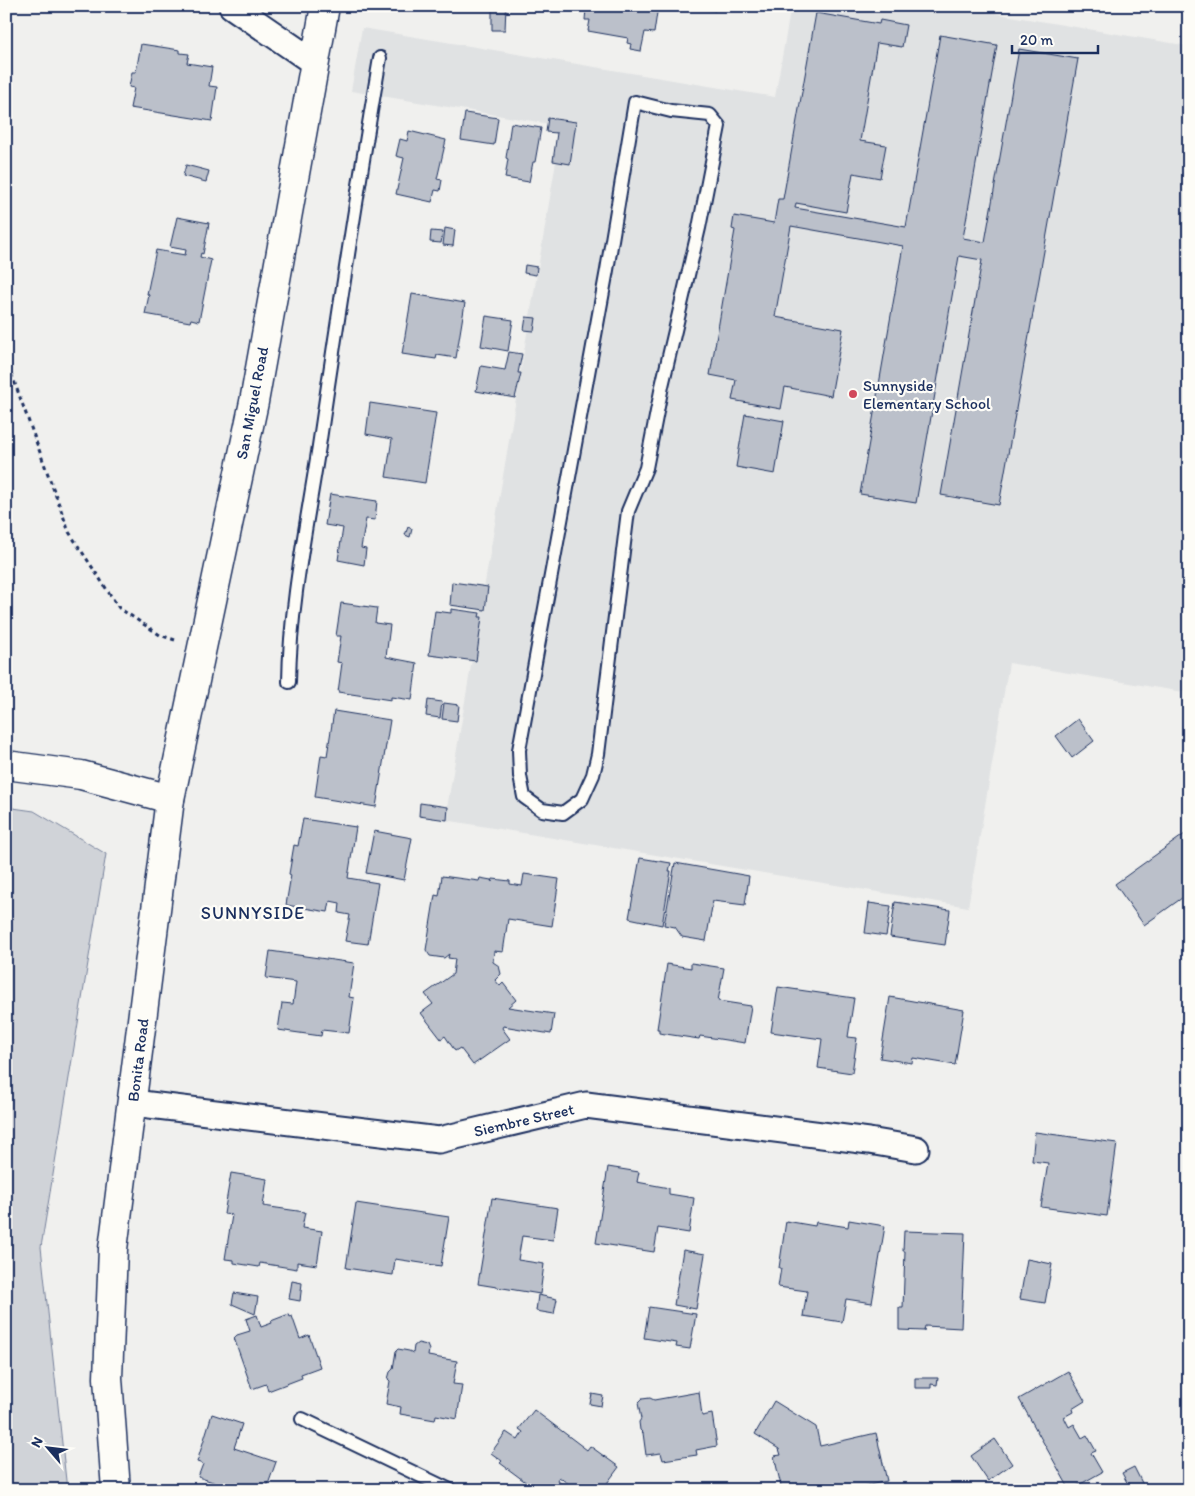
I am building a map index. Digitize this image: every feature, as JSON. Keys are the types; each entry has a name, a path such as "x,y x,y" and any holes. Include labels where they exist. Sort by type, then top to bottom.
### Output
{"main road":[{"name":"San Miguel Road","path":"170,799 254,402 325,6"},
{"path":"6,765 81,775 170,799"},
{"name":"Bonita Road","path":"116,1490 108,1378 113,1249 170,799"}],"street":[{"path":"232,6 315,63"},
{"name":"Siembre Street","path":"132,1103 439,1140 586,1106 869,1141 916,1149"}],"lane":[{"path":"289,682 290,646 303,548 347,256 380,58"},
{"path":"635,102 671,111 710,116 719,126 699,228 646,468 628,511 598,754 582,799 563,812 542,810 524,797 520,776 519,750 607,270 635,102"},
{"path":"302,1418 450,1490"}],"path":[{"path":"6,359 69,532 119,608 160,635 202,649"},
{"path":"6,1480 8,1490"}],"shaded area":[{"name":"Sunnyside Elementary School","path":"791,6 951,6 1189,46 1189,693 1009,663 968,907 445,820 562,126 351,91 362,28 775,97"},
{"path":"6,807 34,811 106,854 41,1247 67,1490 6,1490"}],"building":[{"path":"492,6 506,6 505,30 492,30"},
{"path":"592,6 658,6 654,33 645,32 641,51 630,49 631,44 627,43 628,38 588,31 590,20 585,20 586,9 591,10"},
{"path":"691,6 716,6 715,11"},
{"path":"816,13 879,24 880,20 906,25 902,47 877,43 860,141 886,145 880,178 853,173 846,212 796,203 795,208 906,227 940,35 997,45 963,238 985,242 1019,49 1078,59 999,505 941,495 982,260 959,256 916,503 860,494 903,246 791,226 775,317 843,329 831,396 785,387 781,409 732,400 736,380 710,375 735,230 732,229 734,216 774,223 778,199 783,199"},
{"path":"141,44 180,50 180,53 189,54 187,63 212,67 209,86 217,87 212,121 130,108 134,88 129,87 132,72 136,72"},
{"path":"465,113 498,118 494,145 461,140"},
{"path":"548,118 576,122 570,164 553,161 557,133 546,132"},
{"path":"511,123 541,128 535,162 533,162 529,182 505,178"},
{"path":"409,131 446,140 437,179 442,180 440,191 435,190 432,202 396,194 404,158 396,156 400,139 407,141"},
{"path":"186,165 209,171 206,182 183,176"},
{"path":"177,217 209,223 203,254 201,253 200,257 211,260 199,321 191,319 190,322 145,314 156,250 185,255 186,250 170,247"},
{"path":"445,228 455,230 453,246 443,245"},
{"path":"431,231 443,232 441,243 430,242"},
{"path":"525,265 537,267 536,275 524,273"},
{"path":"412,294 465,303 456,358 437,355 436,359 402,354"},
{"path":"486,316 513,320 508,351 481,346"},
{"path":"526,317 536,318 534,331 524,330"},
{"path":"509,352 522,354 518,373 521,373 515,398 476,391 481,366 505,370"},
{"path":"370,403 436,413 425,483 386,477 392,439 366,434"},
{"path":"745,414 784,421 775,474 736,467"},
{"path":"330,494 377,501 375,520 366,519 361,548 366,549 364,565 338,560 343,528 325,525"},
{"path":"408,527 412,529 410,537 405,535"},
{"path":"452,582 488,587 485,610 450,605"},
{"path":"341,603 377,608 375,623 390,625 386,657 417,663 412,700 391,697 391,700 338,692 342,663 337,662 341,636 336,636"},
{"path":"451,609 480,613 479,617 482,617 476,661 429,655 435,611 451,613"},
{"path":"428,700 442,702 440,718 426,716"},
{"path":"444,703 459,705 457,721 442,719"},
{"path":"334,711 390,720 376,807 315,797 321,755 327,756"},
{"path":"1078,719 1094,741 1072,758 1056,736"},
{"path":"420,803 448,807 447,820 419,816"},
{"path":"303,819 356,827 348,878 378,883 368,944 345,941 350,915 339,913 340,903 330,901 328,912 286,905 294,845 298,846"},
{"path":"374,831 412,838 404,880 366,873"},
{"path":"1189,831 1189,893 1144,925 1115,884"},
{"path":"640,858 671,863 662,925 629,918"},
{"path":"675,863 749,876 745,905 713,901 706,941 682,937 675,927 664,925"},
{"path":"524,874 559,879 552,926 508,919 503,952 494,951 493,962 499,966 501,974 495,980 500,986 503,983 516,1000 508,1007 554,1014 551,1034 503,1026 502,1028 510,1039 473,1065 460,1048 455,1051 445,1036 441,1039 421,1013 433,1004 425,994 453,974 455,959 448,958 449,954 444,958 430,956 426,950 435,895 439,896 442,876 479,881 480,878 491,880 492,882 493,879 510,881 510,884 522,886"},
{"path":"895,902 950,910 945,945 890,937"},
{"path":"869,903 891,906 886,936 865,933"},
{"path":"270,951 354,963 349,997 354,998 349,1033 322,1030 321,1036 278,1030 282,1003 293,1004 296,982 266,978"},
{"path":"691,963 724,968 718,1001 751,1006 745,1043 700,1036 699,1039 659,1033 659,1029 657,1029 667,964 691,968"},
{"path":"778,987 854,998 848,1037 857,1038 852,1073 818,1068 822,1039 771,1032"},
{"path":"890,997 964,1010 955,1065 913,1058 912,1063 880,1058"},
{"path":"1035,1132 1117,1143 1107,1216 1041,1207 1048,1163 1032,1161"},
{"path":"608,1167 639,1172 637,1182 669,1188 669,1194 694,1198 689,1233 658,1228 654,1252 596,1243"},
{"path":"231,1173 267,1179 263,1206 305,1212 302,1228 322,1231 317,1265 297,1262 297,1269 260,1263 259,1267 234,1263 234,1260 225,1259 232,1215 224,1214"},
{"path":"492,1198 558,1208 553,1240 522,1236 518,1260 544,1264 540,1294 478,1284"},
{"path":"356,1203 449,1217 441,1266 395,1259 393,1275 346,1268"},
{"path":"849,1220 885,1226 872,1303 846,1299 842,1322 803,1316 807,1291 778,1287 786,1221 815,1226 816,1222 848,1227"},
{"path":"904,1231 965,1233 961,1328 925,1326 924,1331 899,1330 899,1308 903,1308"},
{"path":"683,1250 705,1254 696,1309 674,1305"},
{"path":"1027,1259 1052,1264 1045,1303 1020,1299"},
{"path":"292,1281 302,1283 300,1301 289,1299"},
{"path":"234,1293 258,1297 255,1314 232,1304"},
{"path":"538,1295 557,1299 554,1314 536,1311"},
{"path":"649,1307 696,1314 690,1349 676,1347 677,1343 644,1338"},
{"path":"289,1314 290,1317 292,1316 300,1339 309,1335 320,1367 301,1374 302,1378 268,1391 266,1384 252,1389 234,1338 237,1335 250,1331 246,1319 257,1315 261,1327"},
{"path":"418,1343 427,1345 429,1350 428,1356 457,1361 453,1384 462,1385 457,1419 436,1415 435,1420 400,1414 401,1407 386,1404 390,1381 388,1379 393,1369 396,1351 398,1349 413,1353 414,1346"},
{"path":"1068,1371 1085,1401 1072,1409 1073,1412 1064,1417 1069,1427 1074,1424 1082,1438 1087,1435 1096,1451 1091,1453 1102,1472 1070,1490 1019,1399"},
{"path":"915,1378 938,1378 937,1385 931,1384 931,1388 915,1388"},
{"path":"699,1392 702,1416 712,1414 717,1446 696,1450 697,1455 663,1460 661,1453 646,1455 643,1433 640,1430 639,1422 641,1419 638,1403 642,1399 650,1398 654,1400"},
{"path":"592,1394 603,1396 601,1406 590,1404"},
{"path":"774,1401 816,1427 820,1446 876,1433 887,1481 848,1490 782,1490 774,1456 781,1455 779,1449 755,1434"},
{"path":"534,1410 587,1450 590,1446 619,1467 602,1490 577,1490 559,1477 557,1480 565,1487 563,1490 533,1490 531,1486 500,1463 502,1461 491,1453 506,1432 518,1440 523,1432 519,1429"},
{"path":"212,1414 242,1424 234,1448 276,1462 266,1490 237,1490 198,1477 203,1464 197,1462"},
{"path":"995,1439 1012,1464 988,1481 971,1456"},
{"path":"1185,1452 1189,1452 1189,1462 1185,1462"},
{"path":"1185,1463 1189,1463 1189,1473 1185,1473"},
{"path":"1134,1467 1144,1490 1131,1490 1122,1473"}],"place":[{"name":"Sunnyside Elementary School","path":"853,394"}],"district":[{"name":"SUNNYSIDE","path":"253,913"}]}
